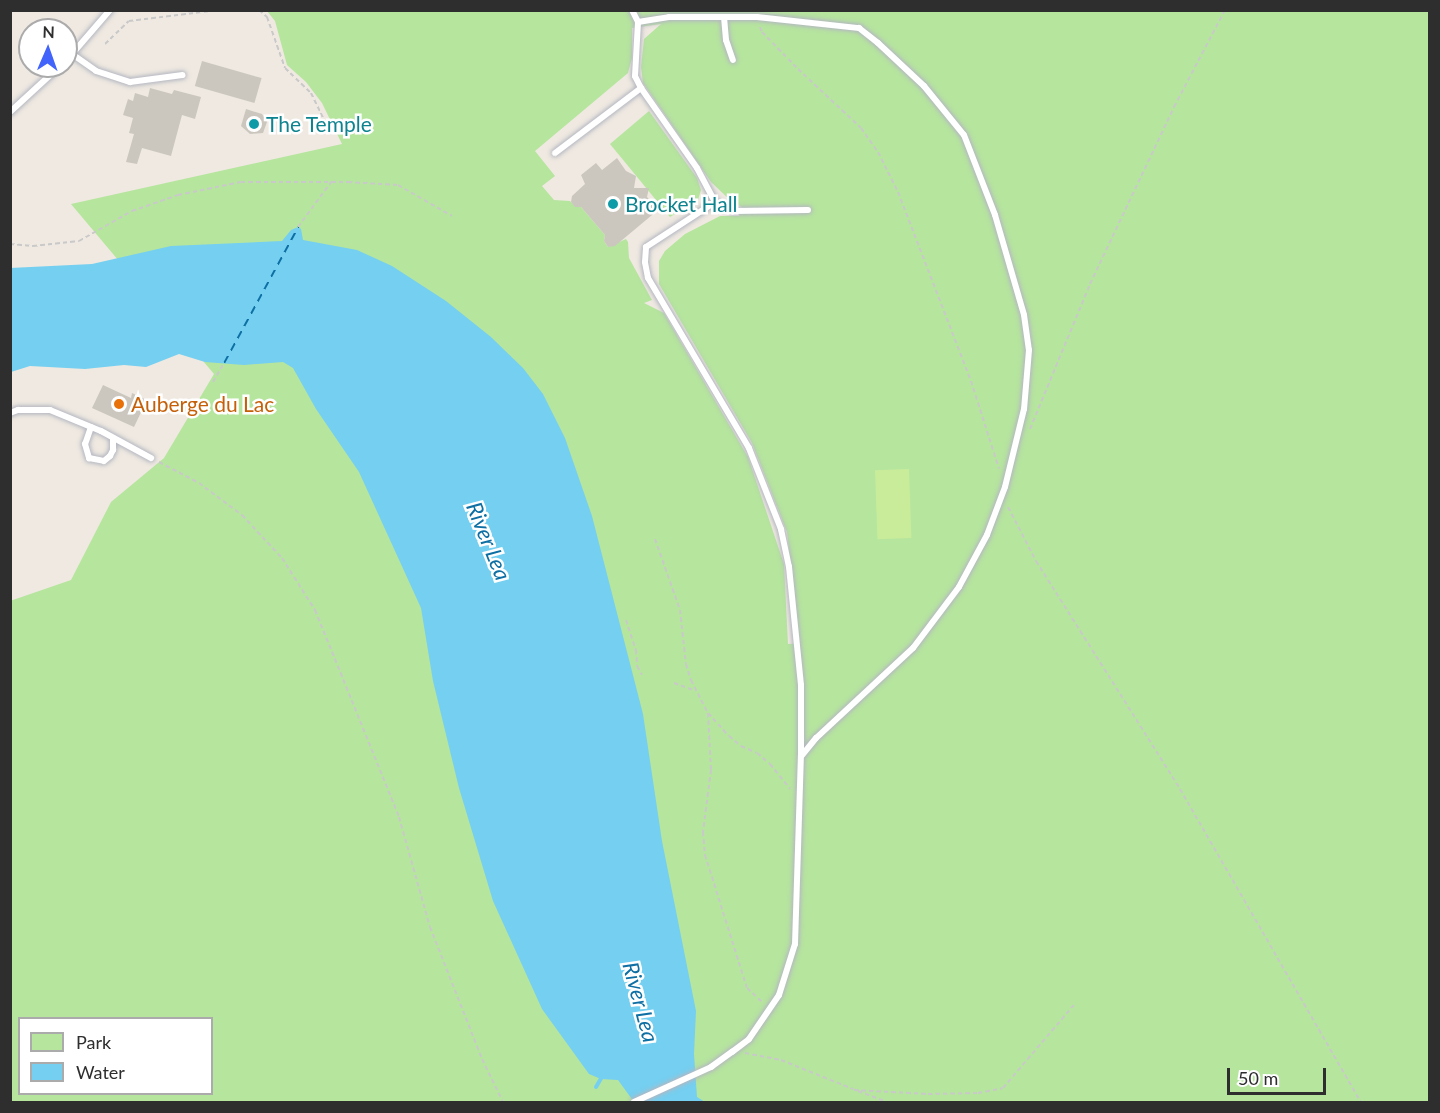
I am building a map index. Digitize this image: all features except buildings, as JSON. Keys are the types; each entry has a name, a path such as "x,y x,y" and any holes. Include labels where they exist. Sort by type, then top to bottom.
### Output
{"lane":[{"path":"78,47 110,10"},
{"path":"632,10 638,22 635,76 697,168 716,202 733,211 808,210"},
{"path":"638,22 669,17 757,17 859,28 924,86 964,135 995,215 1024,315 1028,341 1024,409 1005,487 987,535 959,587 913,648 847,708 801,755"},
{"path":"724,17 726,40 733,60"},
{"path":"78,58 96,71 130,82 183,75"},
{"path":"10,112 47,78"},
{"path":"555,153 641,88"},
{"path":"634,1102 711,1067 749,1039 779,995 795,944 801,685 789,567 781,529 749,448 648,278 645,262 646,247 716,202"},
{"path":"10,413 18,410 50,410 91,427 151,458"},
{"path":"91,427 85,444 89,458 104,461 113,450 113,438"}],"path":[{"path":"105,44 129,21 218,10"},
{"path":"259,10 267,17 285,68 311,93 331,134"},
{"path":"1029,433 1090,284 1174,107 1225,10"},
{"path":"762,32 861,128 878,152 898,192 971,381 1005,487 1008,513 1180,789 1361,1102"},
{"path":"10,244 33,246 79,241 132,211 215,185 241,182 398,185 452,216"},
{"path":"298,227 332,182"},
{"path":"213,382 224,363"},
{"path":"151,458 199,483 242,514 282,558 315,610 399,816 438,949 482,1059 503,1102"},
{"path":"655,539 680,610 686,664 697,692 708,712 729,736 741,746 758,753 770,764 788,785 799,806"},
{"path":"626,620 636,650 637,666 642,675"},
{"path":"674,683 697,692"},
{"path":"708,712 711,770 703,832 705,855 747,988 756,998 771,1007"},
{"path":"854,1090 928,1094 978,1093 1003,1088 1074,1005"},
{"path":"732,1052 781,1060 886,1102"}],"green space":[{"name":"Brocket Hall","path":"267,11 1429,11 1429,1102 11,1102 10,601 71,580 111,502 164,458 214,374 71,204 342,144 322,103 306,82 287,65 275,21","holes":["661,24 644,39 641,67 643,83 711,182 732,202 742,207 739,216 720,216 685,234 665,251 659,261 659,284 752,443 787,532 800,643 788,644 784,564 748,457 664,313 644,303 652,300 629,258 628,242 626,239 608,247 604,241 605,235 581,207 575,206 570,201 554,200 542,186 555,176 535,151 628,73 632,58 632,28"]},
{"path":"649,111 697,178 701,190 698,200 670,217 610,144"},
{"path":"909,469 911,538 877,539 875,470"}],"water":[{"name":"River Lea","path":"298,227 301,229 303,240 357,250 392,266 446,301 491,337 523,368 543,394 565,438 592,516 643,714 662,841 696,1011 694,1054 697,1097 705,1102 634,1102 618,1080 601,1079 589,1074 542,1009 493,901 459,788 433,681 421,608 359,472 316,409 293,368 283,362 244,365 205,362 179,354 146,367 124,365 85,369 30,366 11,372 10,268 92,264 171,246 282,241 291,230"}],"waterway":[{"path":"596,1087 603,1075"}],"ferry route":[{"path":"224,363 298,227"}],"place":[{"name":"The Temple","path":"254,124"},
{"name":"Brocket Hall","path":"613,204"},
{"name":"Auberge du Lac","path":"119,404"}]}
